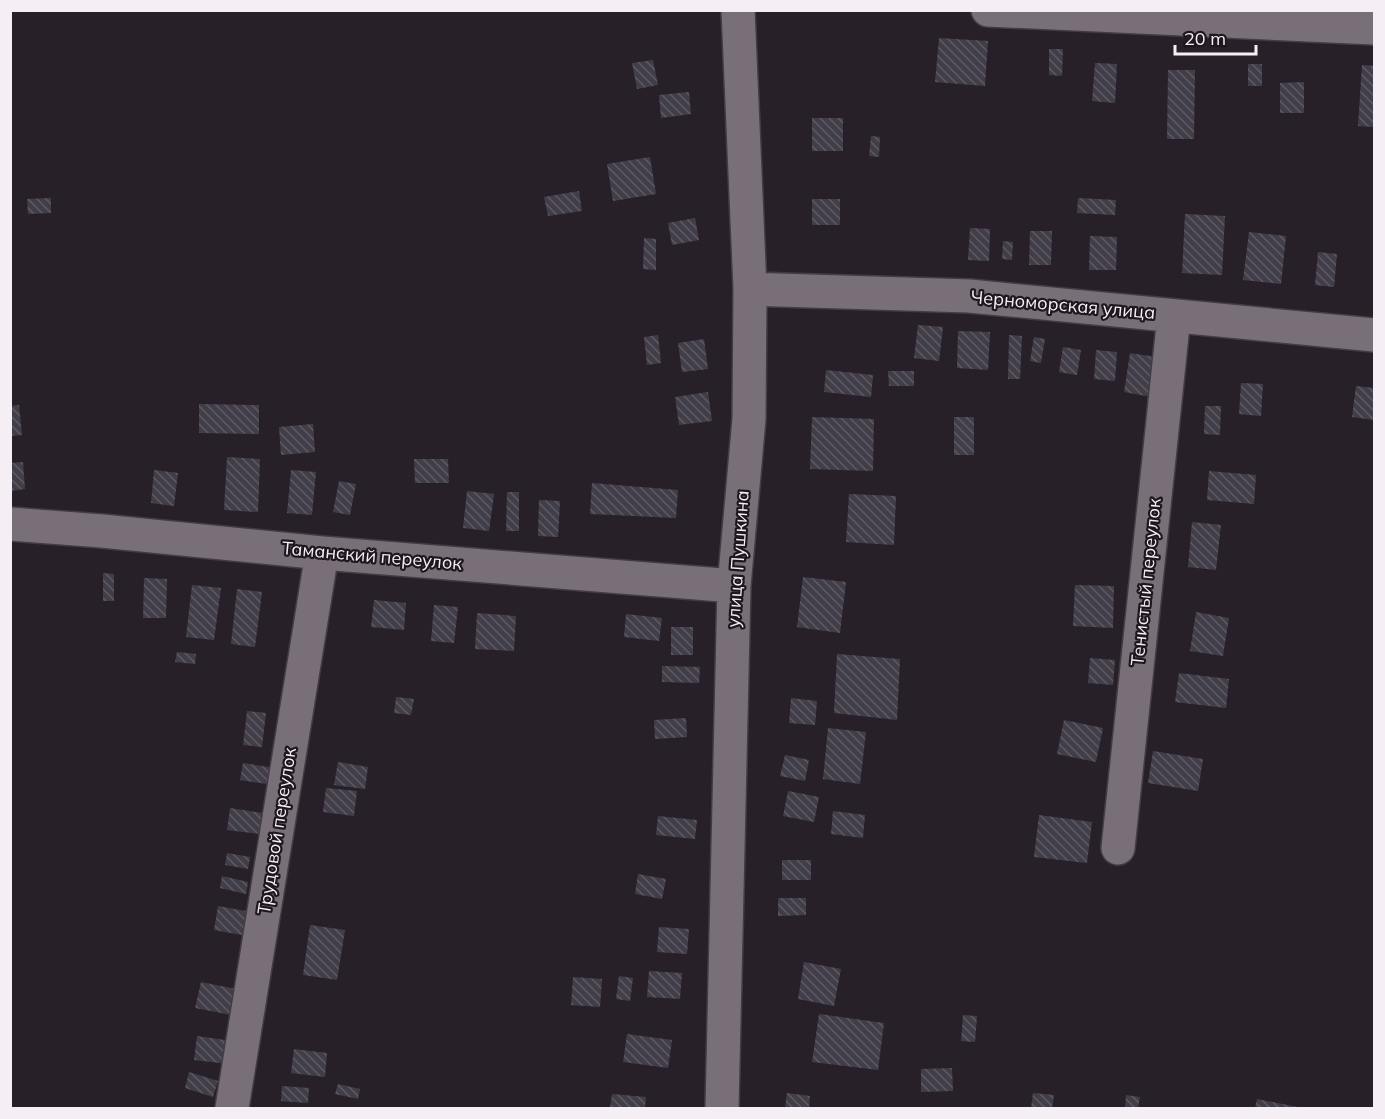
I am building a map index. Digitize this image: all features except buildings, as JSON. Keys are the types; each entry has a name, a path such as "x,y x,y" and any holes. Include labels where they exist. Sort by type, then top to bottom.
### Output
{"street":[{"name":"улица Пушкина","path":"722,1108 734,586 749,419 750,289 738,10"},
{"path":"988,10 1374,28"},
{"name":"Черноморская улица","path":"750,289 969,296 1374,335"},
{"name":"Тенистый переулок","path":"1118,848 1174,316"},
{"name":"Таманский переулок","path":"10,524 322,553 734,586"},
{"name":"Трудовой переулок","path":"232,1108 322,553"}]}
